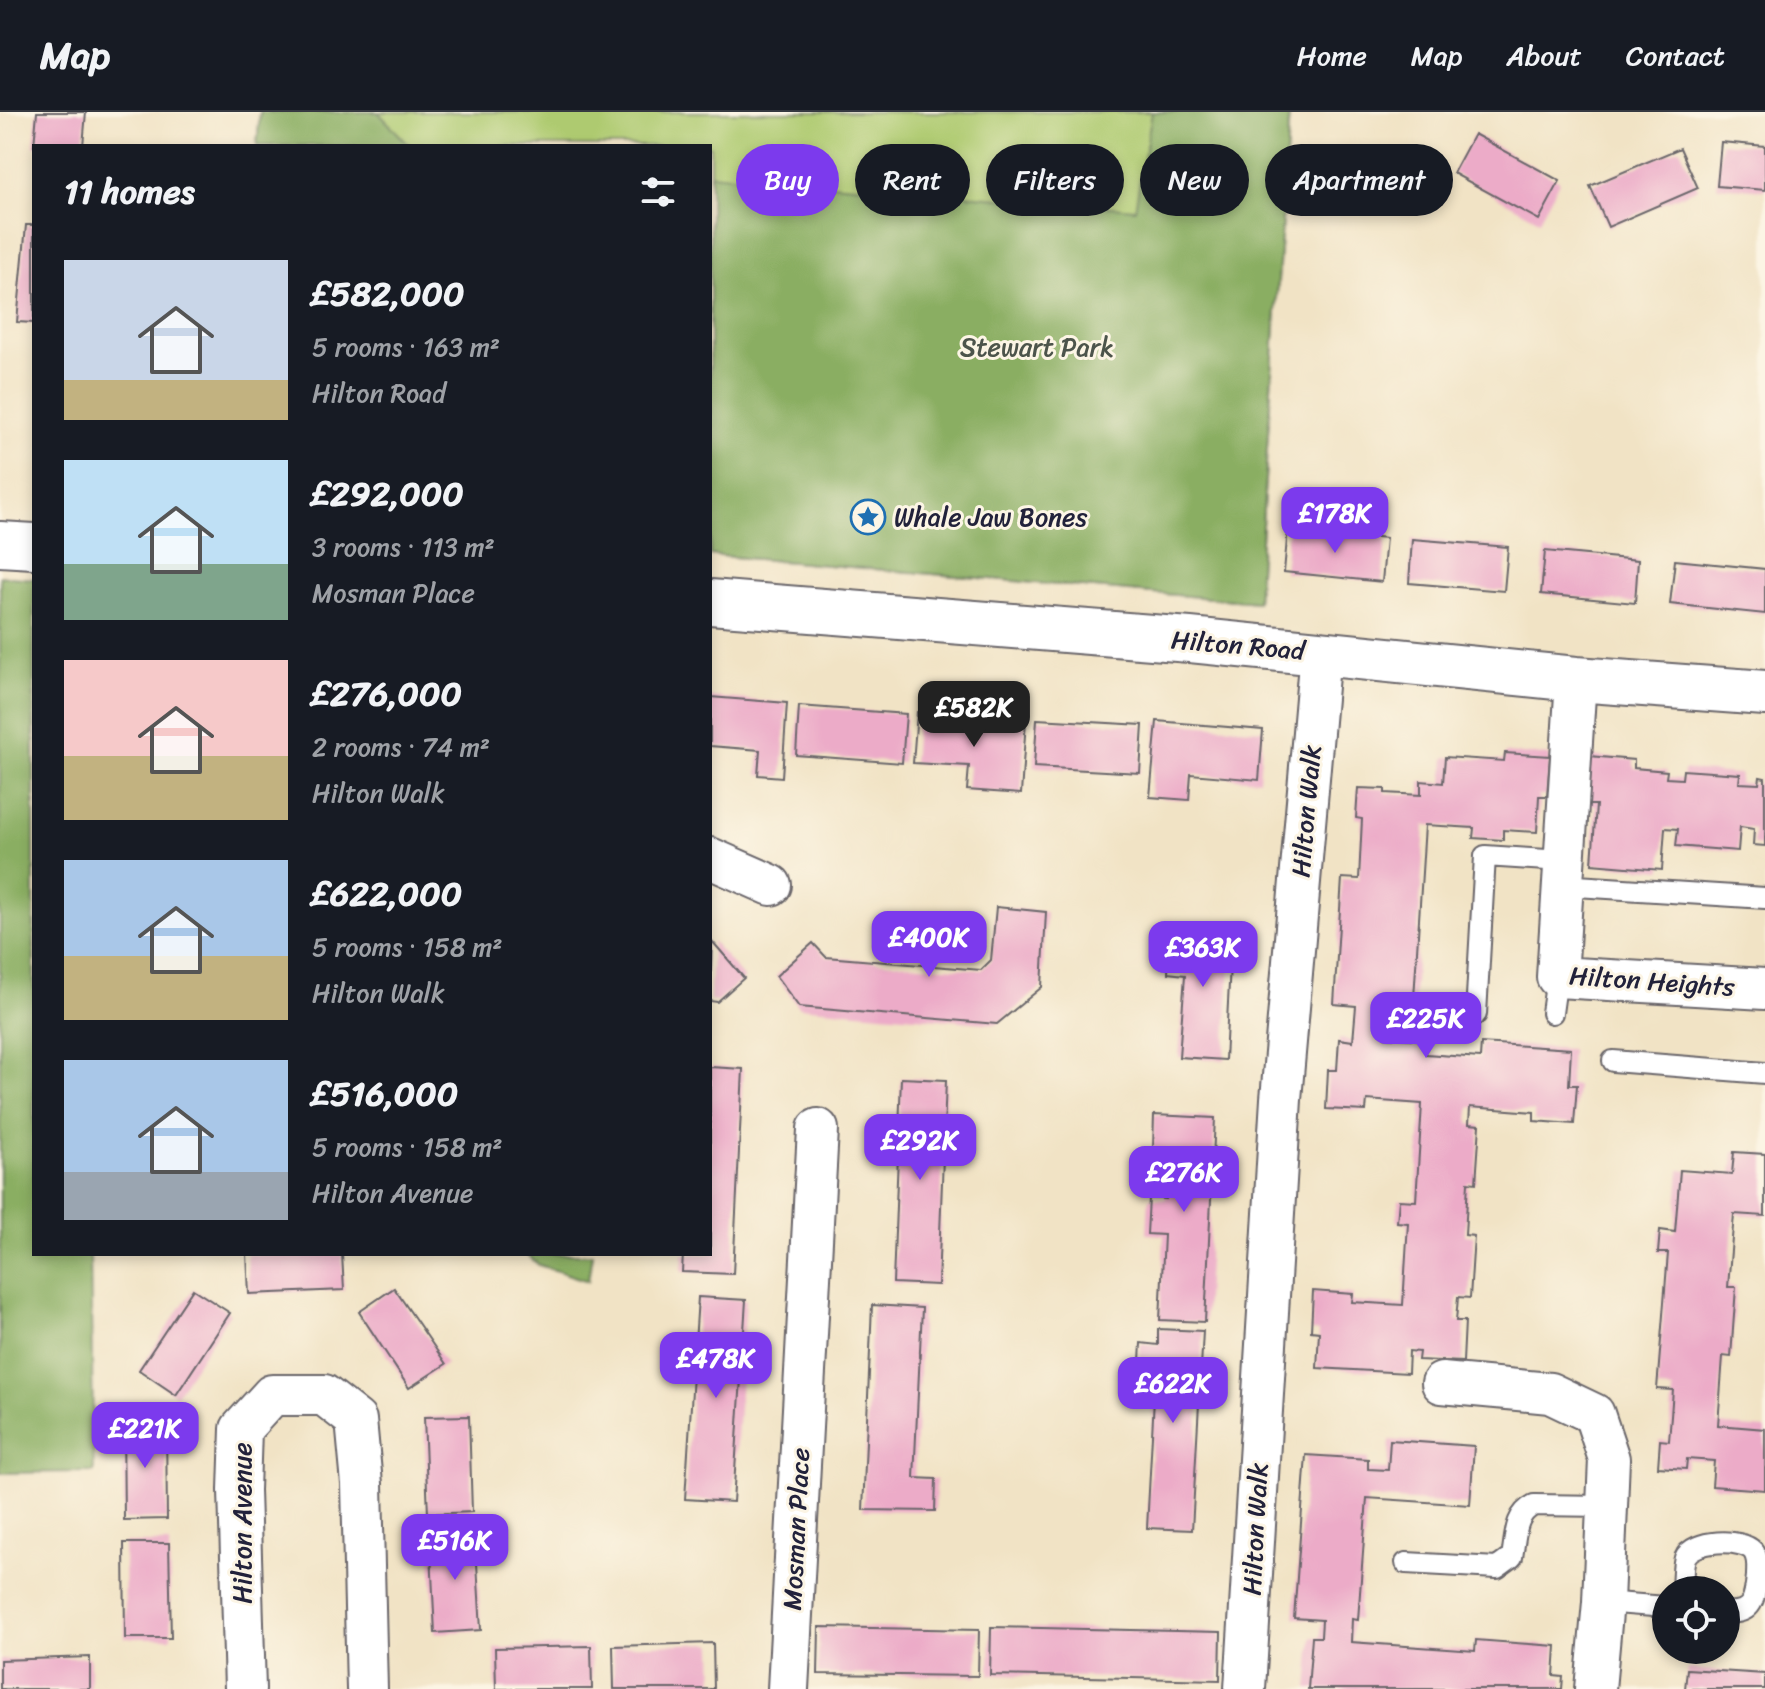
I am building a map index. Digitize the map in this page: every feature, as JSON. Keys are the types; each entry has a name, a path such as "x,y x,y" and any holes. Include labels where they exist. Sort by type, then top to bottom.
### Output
{"street":[{"path":"0,544 32,546"},
{"name":"Hilton Road","path":"712,602 1320,652 1576,679 1765,693"},
{"name":"Hilton Walk","path":"1245,1689 1281,1099 1320,652"},
{"name":"Hilton Heights","path":"1576,679 1554,995 1765,989"},
{"path":"712,859 771,885"},
{"name":"Mosman Place","path":"788,1689 818,1129"},
{"path":"1442,1383 1550,1393 1594,1414 1609,1459 1603,1602 1595,1689"},
{"name":"Hilton Avenue","path":"245,1689 239,1490 241,1429 272,1395 324,1395 356,1420 362,1484 367,1689"}],"lane":[{"path":"1476,1014 1485,856 1562,873 1765,898"},
{"path":"1613,1061 1765,1073"},
{"path":"1406,1563 1497,1568 1512,1557 1519,1517 1525,1510 1534,1505 1607,1506"},
{"path":"1683,1576 1685,1558 1691,1549 1701,1543 1741,1544 1753,1551 1758,1563 1755,1597 1748,1608 1740,1612"},
{"path":"1603,1602 1652,1606"}],"green space":[{"name":"Stewart Park","path":"260,112 1289,112 1287,144 1265,144 1265,216 1282,216 1257,602 712,555 712,144 257,144"},
{"path":"260,112 378,112 408,144 257,144"},
{"name":"Stewart Park","path":"1152,112 1289,112 1287,144 1265,144 1265,216 1282,216 1257,602 712,555 712,174 736,176 736,216 839,216 839,185 855,186 855,216 970,216 970,195 986,197 986,216 1124,216 1124,208 1135,209 1140,180 1140,216 1249,216 1249,144 1146,144"},
{"path":"0,576 32,579 32,1256 90,1256 94,1472 0,1473"},
{"path":"528,1256 592,1256 588,1281 539,1265"}],"building":[{"path":"37,112 86,112 83,144 34,144"},
{"path":"1474,134 1560,181 1539,220 1453,173"},
{"path":"1721,142 1765,146 1765,190 1717,186"},
{"path":"1680,148 1698,188 1608,227 1590,186"},
{"path":"26,225 32,225 32,323 17,322"},
{"path":"1288,528 1386,538 1382,582 1284,572"},
{"path":"1412,539 1508,547 1504,591 1409,583"},
{"path":"1545,551 1638,560 1635,603 1541,594"},
{"path":"1675,560 1765,569 1765,614 1670,604"},
{"path":"712,697 787,703 782,777 758,775 760,750 712,746"},
{"path":"799,706 906,714 902,763 796,755"},
{"path":"917,712 1026,720 1021,794 967,790 969,766 913,763"},
{"path":"1037,719 1143,725 1140,773 1034,767"},
{"path":"1157,721 1263,730 1259,780 1191,774 1189,800 1150,797"},
{"path":"1505,753 1550,756 1547,796 1539,796 1537,832 1503,830 1503,840 1473,838 1474,828 1425,825 1413,1014 1387,1013 1385,1037 1427,1040 1426,1054 1480,1058 1481,1043 1571,1049 1569,1085 1577,1085 1574,1124 1534,1121 1534,1112 1470,1107 1469,1124 1480,1125 1476,1183 1468,1182 1465,1235 1474,1236 1470,1298 1458,1297 1456,1321 1465,1321 1463,1362 1418,1360 1419,1352 1409,1351 1408,1373 1317,1368 1319,1332 1311,1331 1313,1291 1353,1294 1352,1302 1403,1305 1408,1223 1397,1222 1399,1200 1416,1201 1422,1104 1367,1100 1366,1111 1326,1109 1328,1070 1337,1070 1339,1039 1353,1041 1356,1006 1334,1004 1342,878 1359,879 1362,819 1356,818 1358,788 1421,795 1421,781 1443,783 1445,757 1504,761"},
{"path":"1589,756 1634,760 1634,768 1667,771 1666,778 1682,779 1683,770 1740,774 1739,783 1759,784 1760,777 1765,778 1765,846 1753,845 1754,829 1740,827 1738,851 1676,846 1678,829 1665,828 1662,870 1592,864 1596,805 1585,805"},
{"path":"996,907 1046,912 1042,987 997,1024 799,1007 776,976 813,943 826,957 981,970 991,960"},
{"path":"1188,923 1232,926 1225,1060 1179,1057 1185,975 1168,973 1170,938 1187,939"},
{"path":"712,941 744,978 717,1002 712,1001"},
{"path":"712,1067 743,1069 733,1274 682,1272 683,1256 712,1256"},
{"path":"901,1078 946,1080 938,1285 893,1283"},
{"path":"1154,1115 1215,1118 1205,1322 1160,1320 1164,1235 1147,1234 1149,1198 1166,1199 1169,1150 1153,1149"},
{"path":"1734,1152 1765,1154 1765,1216 1734,1214 1728,1287 1736,1287 1731,1357 1723,1356 1718,1425 1765,1429 1765,1490 1712,1486 1714,1461 1687,1459 1686,1469 1658,1467 1660,1440 1669,1441 1673,1390 1657,1389 1668,1253 1658,1253 1660,1230 1675,1232 1680,1170 1732,1174"},
{"path":"247,1256 342,1256 344,1290 249,1294"},
{"path":"394,1288 446,1364 409,1388 359,1312"},
{"path":"193,1289 230,1313 176,1395 139,1370"},
{"path":"698,1297 746,1300 733,1502 685,1499"},
{"path":"872,1305 922,1308 914,1478 936,1479 935,1511 863,1510"},
{"path":"1158,1329 1203,1331 1192,1530 1147,1528 1155,1380 1139,1379 1141,1343 1158,1345"},
{"path":"469,1416 472,1512 428,1514 424,1417"},
{"path":"123,1421 166,1421 167,1519 124,1520"},
{"path":"1390,1440 1474,1446 1470,1505 1367,1498 1358,1620 1352,1619 1351,1642 1475,1651 1476,1640 1556,1646 1554,1676 1563,1677 1562,1689 1308,1689 1312,1637 1321,1637 1322,1620 1294,1618 1306,1455 1368,1459 1368,1469 1388,1470"},
{"path":"475,1530 481,1630 435,1633 430,1533"},
{"path":"124,1543 169,1543 171,1638 125,1638"},
{"path":"819,1627 979,1630 978,1676 818,1674"},
{"path":"991,1627 1221,1632 1220,1680 990,1675"},
{"path":"713,1643 714,1689 614,1689 613,1646"},
{"path":"591,1646 592,1689 496,1689 495,1648"},
{"path":"90,1657 90,1689 0,1689 0,1660"},
{"path":"1687,1669 1765,1674 1765,1689 1685,1689"}],"place":[{"name":"Whale Jaw Bones","path":"868,517"}]}
